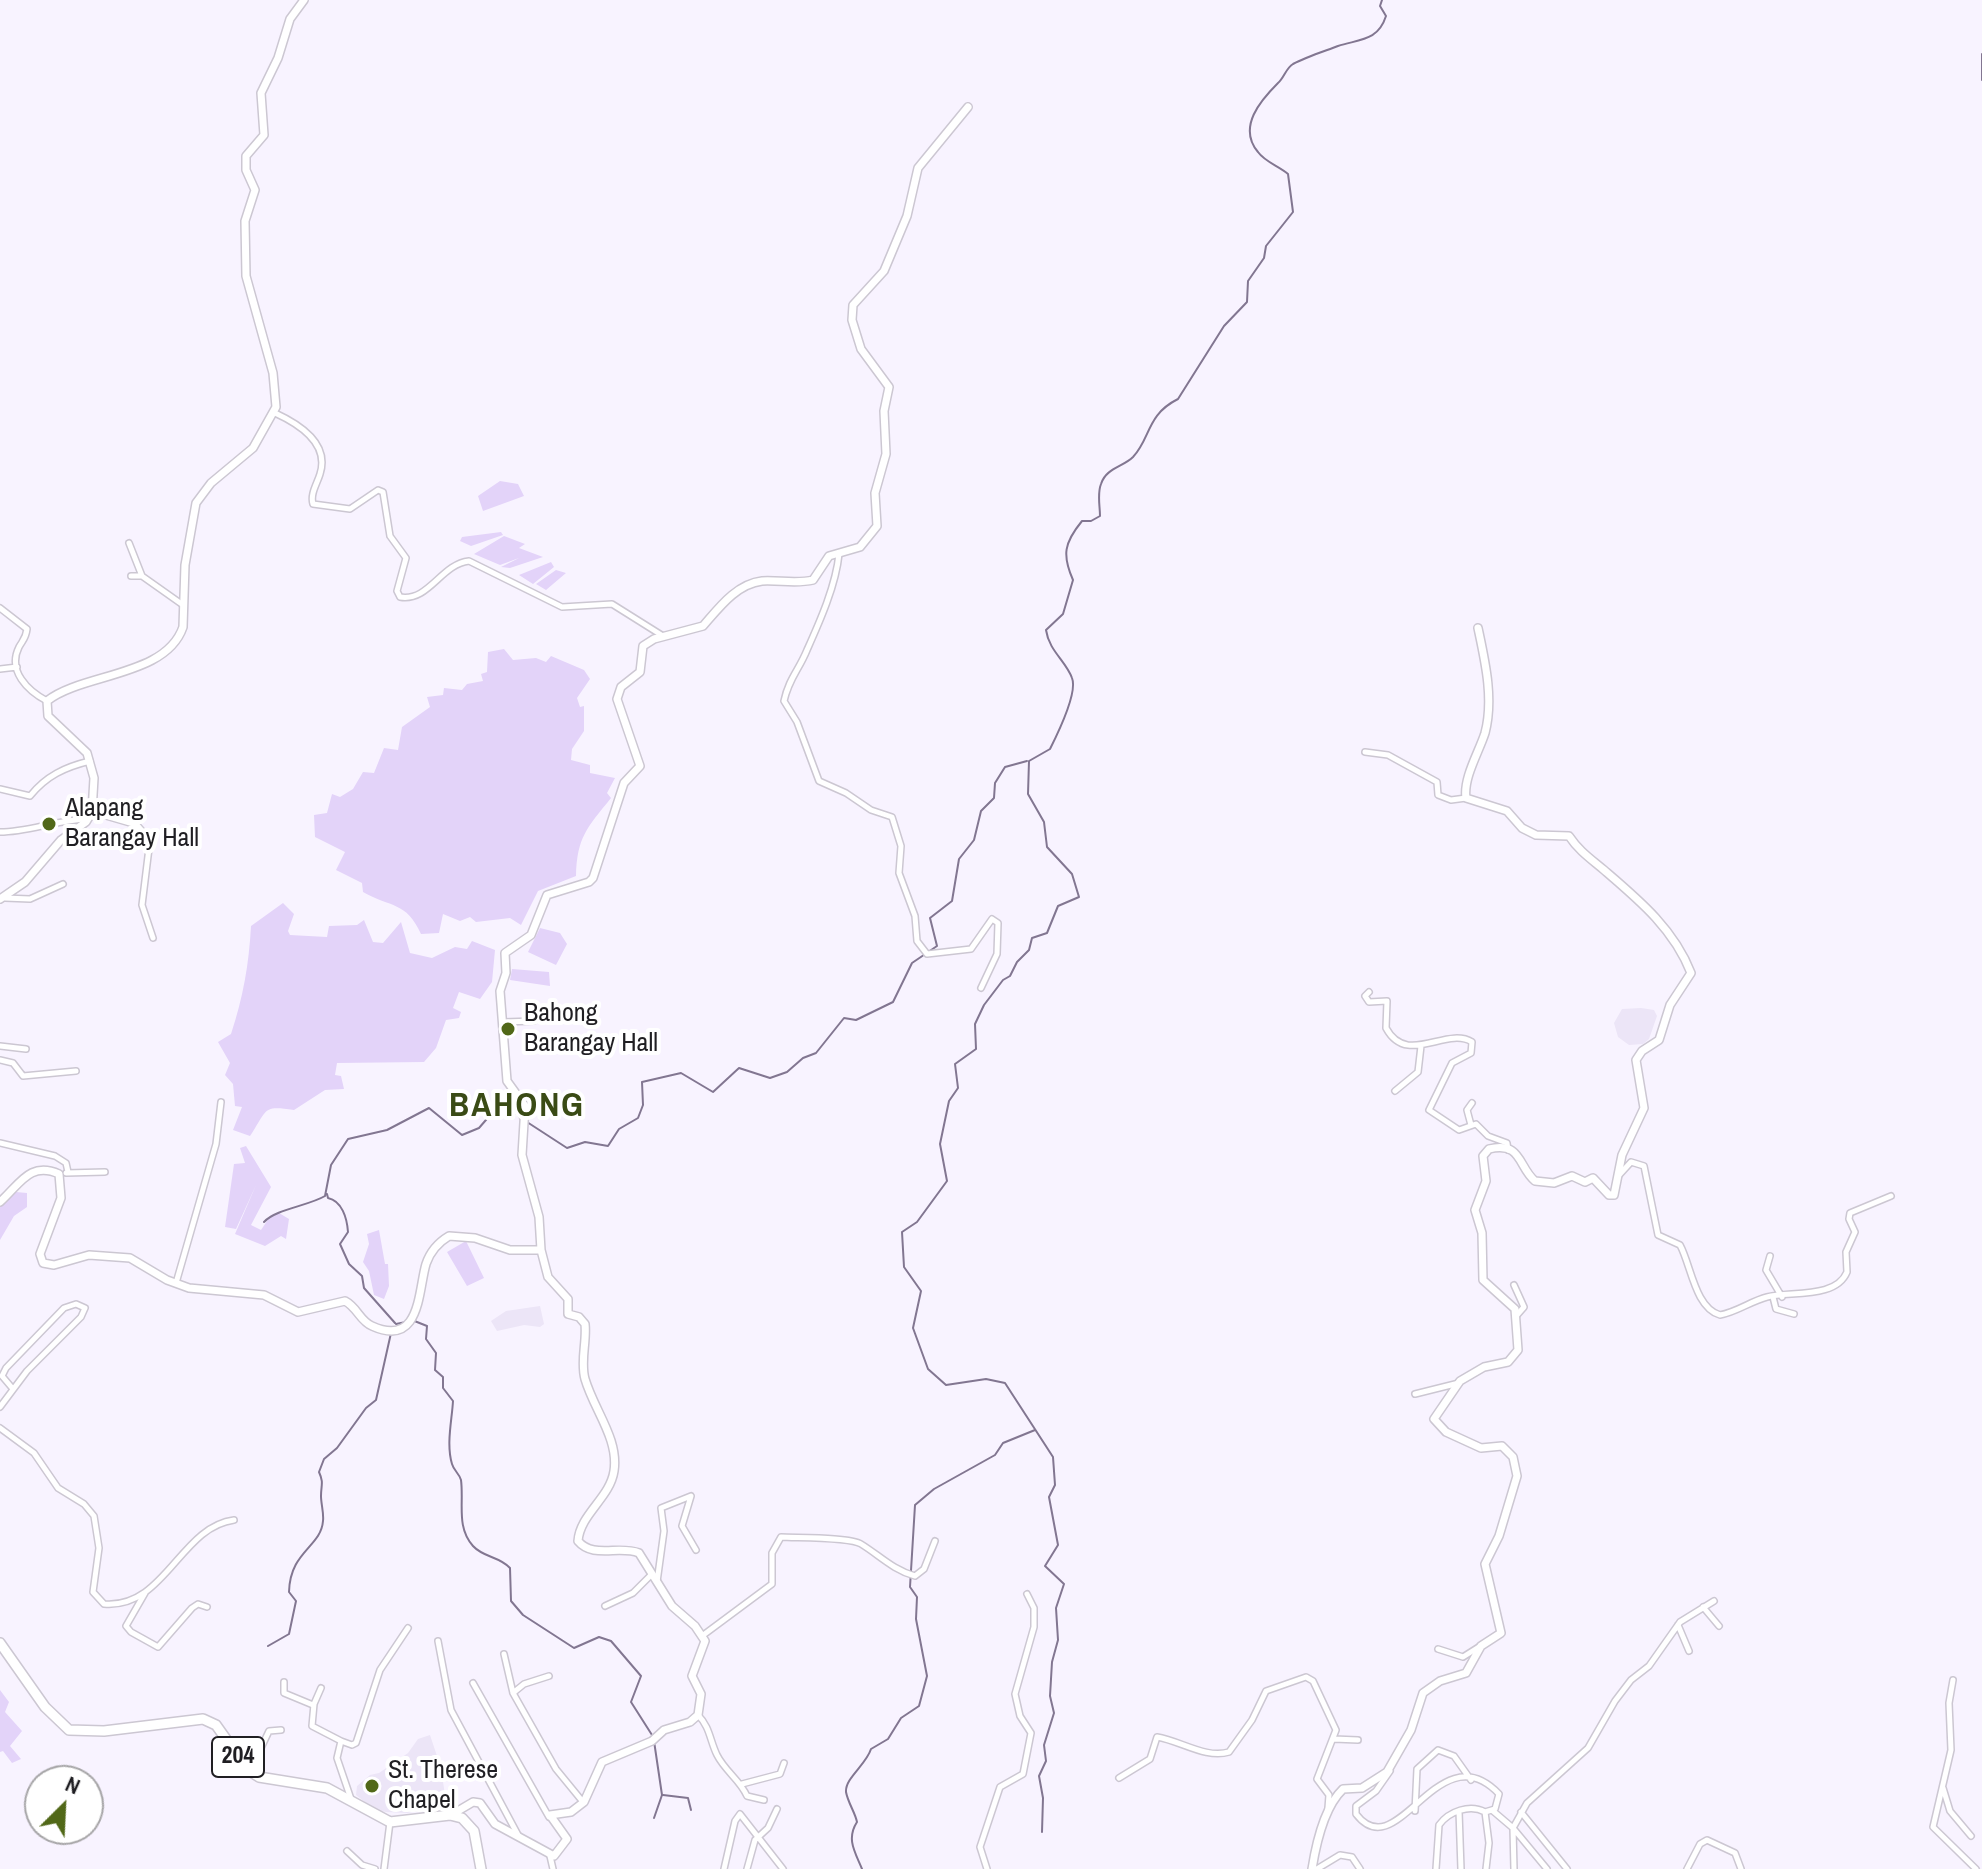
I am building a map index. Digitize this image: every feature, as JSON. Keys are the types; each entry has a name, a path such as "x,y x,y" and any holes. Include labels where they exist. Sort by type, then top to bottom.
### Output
{"highway":[{"name":"204","path":"0,1643 45,1707 69,1730 104,1731 203,1719 221,1731 245,1766 265,1780 327,1788 390,1822"},
{"path":"390,1822 450,1815 462,1818 474,1831 481,1869"}],"street":[{"path":"47,701 96,679 130,671 175,642 183,627 188,536 196,503 211,483 253,448 275,413 276,385 246,276 245,221 255,190 245,160 248,149 264,135 261,93 278,58 290,19 304,0"},
{"path":"764,1800 750,1798 717,1756 712,1737 698,1715 701,1694 692,1676 704,1646 702,1636 672,1606 639,1553 623,1549 590,1549 578,1541 583,1525 612,1481 615,1447 601,1422 585,1379 585,1324 579,1317 568,1314 568,1299 548,1277 541,1250 539,1217 522,1155 525,1106 507,1081 500,991 506,973 507,950 531,935 547,895 589,882 596,872 624,783 640,763 620,713 618,694 621,687 640,672 643,646 664,636 703,626 717,607 746,586 760,581 813,580 827,557 860,547 877,526 875,493 886,454 884,411 889,387 861,349 852,320 853,305 884,271 907,216 915,173 968,107"},
{"path":"275,413 297,425 319,449 322,470 311,499 313,504 350,509 378,490 383,492 390,536 406,558 397,591 400,597 419,596 452,566 469,561 562,607 612,604 664,636"},
{"path":"129,543 142,576 183,605"},
{"path":"839,554 837,570 807,652 787,682 785,704 797,722 819,781 846,793 871,810 892,817 901,846 899,873 908,890 915,916 914,930 927,954 971,949 992,919 998,923 997,954 981,988"},
{"path":"131,576 142,576"},
{"path":"0,608 28,631 17,651 17,667 24,687 47,701"},
{"path":"1466,798 1485,732 1489,704 1478,628"},
{"path":"0,669 17,667"},
{"path":"2,899 25,882 61,840 90,815 94,786 90,761 84,748 48,716 47,701"},
{"path":"1365,752 1388,755 1400,764 1412,765 1425,777 1437,782 1438,795 1444,799 1466,798 1507,811 1522,828 1536,835 1567,834 1581,853 1646,906 1687,962 1690,978 1670,1005 1659,1040 1642,1051 1636,1060 1644,1108 1622,1155 1617,1191 1611,1196 1593,1178 1585,1182 1572,1176 1554,1183 1541,1183 1532,1179 1522,1160 1508,1150 1489,1149 1483,1156 1486,1181 1475,1210 1482,1233 1483,1280 1517,1315 1518,1350 1514,1358 1484,1367 1459,1383 1415,1394"},
{"path":"0,789 30,796 37,785 60,771 90,761"},
{"path":"0,832 22,831 57,820 90,815 137,825 150,840 142,905 153,938"},
{"path":"2,899 30,899 63,884"},
{"path":"1369,992 1365,996 1369,1002 1387,1001 1388,1032 1400,1042 1421,1046 1461,1038 1472,1042 1471,1053 1450,1066 1428,1109 1456,1129 1476,1124 1488,1136 1507,1143 1508,1150"},
{"path":"504,1022 534,1021"},
{"path":"0,1046 26,1049"},
{"path":"1395,1091 1418,1072 1421,1046"},
{"path":"0,1060 13,1063 23,1076 76,1071"},
{"path":"176,1283 216,1144 221,1102"},
{"path":"1471,1125 1467,1110 1472,1103"},
{"path":"0,1143 55,1156 66,1163 68,1172"},
{"path":"1620,1175 1631,1162 1644,1166 1658,1235 1680,1245 1699,1294 1712,1313 1725,1315 1773,1297 1824,1290 1843,1280 1847,1272 1848,1247 1854,1236 1850,1213 1891,1196"},
{"path":"0,1202 35,1169 59,1174 105,1172"},
{"path":"59,1174 61,1198 40,1254 43,1263 54,1265 89,1255 119,1256 139,1260 156,1274 197,1290 234,1290 275,1297 298,1312 345,1301 366,1322 380,1329 398,1329 412,1319 427,1260 445,1238 461,1235 510,1250 541,1250"},
{"path":"1770,1256 1766,1270 1782,1297"},
{"path":"1514,1285 1524,1307 1517,1315"},
{"path":"1773,1297 1776,1309 1794,1314"},
{"path":"0,1407 13,1389 84,1314 85,1308 76,1304 64,1308 6,1368 2,1376 13,1389"},
{"path":"1438,1649 1463,1657 1501,1634 1485,1564 1512,1498 1517,1469 1513,1457 1502,1446 1481,1448 1436,1423 1435,1415 1459,1383"},
{"path":"0,1428 34,1453 58,1488 84,1504 94,1516 99,1535 95,1597 104,1604 112,1605 143,1597"},
{"path":"657,1583 664,1531 661,1508 691,1496 682,1526 696,1550"},
{"path":"135,1598 166,1574 200,1535 214,1524 234,1520"},
{"path":"702,1636 772,1584 772,1553 781,1537 816,1536 859,1543 878,1559 915,1576 921,1574 935,1541"},
{"path":"605,1606 633,1593 653,1574"},
{"path":"148,1589 127,1623 127,1629 158,1647 192,1608 198,1604 207,1607"},
{"path":"987,1869 981,1851 983,1836 1000,1787 1023,1774 1031,1740 1015,1694 1034,1627 1034,1608 1027,1594"},
{"path":"1514,1869 1513,1828 1531,1798 1588,1748 1615,1701 1631,1680 1649,1666 1678,1624 1714,1601"},
{"path":"1703,1607 1719,1626"},
{"path":"1678,1624 1689,1651"},
{"path":"321,1688 313,1705 314,1729 352,1745 356,1743 380,1670 408,1628"},
{"path":"438,1641 451,1710 518,1836"},
{"path":"1472,1780 1446,1784 1425,1798 1400,1827 1384,1832 1368,1827 1356,1814 1358,1802 1376,1791 1391,1768 1414,1724 1423,1693 1440,1681 1466,1673 1482,1645"},
{"path":"504,1654 513,1693 556,1769 584,1802"},
{"path":"513,1693 524,1684 549,1676"},
{"path":"1119,1778 1152,1756 1152,1744 1157,1737 1189,1744 1208,1754 1229,1752 1252,1720 1266,1691 1304,1677 1313,1681 1335,1725 1334,1739 1317,1779 1329,1795 1328,1814 1315,1869"},
{"path":"1953,1680 1949,1713 1951,1750 1933,1827 1976,1869"},
{"path":"284,1682 284,1693 313,1705"},
{"path":"473,1683 549,1817 567,1839 562,1850 550,1856"},
{"path":"549,1817 555,1812 571,1812 584,1802 602,1762 698,1715"},
{"path":"245,1766 261,1748 269,1731 281,1730"},
{"path":"1334,1739 1358,1740"},
{"path":"341,1741 337,1758 351,1800"},
{"path":"1414,1811 1416,1771 1438,1750 1454,1756 1472,1780 1499,1794 1493,1811"},
{"path":"742,1784 780,1774 784,1763"},
{"path":"1328,1814 1343,1789 1362,1788 1391,1768"},
{"path":"1942,1787 1950,1811 1971,1836"},
{"path":"450,1815 473,1802 480,1803 495,1824 550,1856 553,1869"},
{"path":"1436,1869 1439,1825 1445,1817 1476,1808 1493,1811 1513,1828 1547,1869"},
{"path":"747,1869 758,1835 768,1828 777,1809"},
{"path":"1459,1811 1461,1869"},
{"path":"1485,1812 1489,1843 1486,1869"},
{"path":"1521,1812 1567,1869"},
{"path":"724,1869 738,1814 783,1869"},
{"path":"347,1851 362,1865 381,1869 390,1822"},
{"path":"1687,1869 1700,1844 1707,1840 1735,1853 1741,1869"},
{"path":"1315,1869 1340,1855 1352,1857 1360,1869"}],"shaded area":[{"path":"500,481 518,484 524,496 483,511 478,496"},
{"path":"501,532 503,535 471,546 460,541 462,537"},
{"path":"504,536 525,544 519,548 543,557 510,568 501,567 519,558 500,565 474,554"},
{"path":"551,562 554,567 533,584 519,575"},
{"path":"556,570 566,573 546,590 536,584"},
{"path":"504,649 513,660 536,658 546,662 551,656 584,670 590,679 577,698 580,707 584,706 584,731 572,749 571,760 590,765 590,773 615,778 607,793 611,798 581,842 576,876 538,891 521,925 510,918 476,922 470,917 460,921 443,914 439,933 421,934 403,910 363,892 362,883 336,870 345,852 315,837 314,815 327,813 332,794 340,797 353,789 363,772 374,773 384,748 398,750 402,727 430,707 427,697 443,695 444,688 462,690 467,684 483,681 481,674 487,672 488,652"},
{"path":"283,903 294,914 288,931 290,935 327,937 329,926 357,925 364,920 373,942 383,943 401,922 410,953 432,958 455,947 467,949 472,941 495,950 492,982 480,999 459,992 453,1008 461,1012 459,1018 446,1020 436,1048 424,1062 337,1063 335,1075 341,1076 344,1089 325,1090 294,1110 276,1108 267,1111 250,1136 233,1130 242,1107 235,1106 233,1084 225,1075 230,1063 218,1042 231,1034 235,1021 245,981 251,926"},
{"path":"540,928 560,933 567,944 556,965 528,952"},
{"path":"512,969 549,972 550,986 510,980"},
{"path":"1622,1009 1654,1010 1657,1016 1649,1039 1643,1044 1629,1045 1618,1037 1614,1023"},
{"path":"246,1146 271,1187 251,1225 261,1230 271,1215 279,1213 289,1219 286,1239 281,1236 265,1246 235,1234 256,1185 236,1229 225,1227 234,1164 245,1163 240,1148"},
{"path":"16,1192 27,1193 27,1207 14,1216 0,1240 0,1207"},
{"path":"379,1230 385,1264 388,1264 389,1286 384,1299 374,1295 369,1271 363,1262 369,1244 367,1234"},
{"path":"466,1241 484,1278 467,1286 447,1252"},
{"path":"540,1306 544,1324 540,1327 524,1325 497,1331 491,1321 506,1311"},
{"path":"0,1690 9,1702 5,1712 22,1731 10,1746 21,1759 12,1763 3,1751 0,1752"},
{"path":"430,1735 441,1768 446,1802 443,1806 407,1813 386,1812 375,1810 356,1795 357,1786 370,1775 379,1773 408,1753 418,1739"}],"waterway":[{"path":"1042,1832 1043,1798 1039,1776 1046,1761 1044,1745 1054,1713 1050,1696 1052,1662 1058,1640 1056,1608 1064,1584 1045,1566 1058,1545 1049,1497 1055,1485 1053,1457 1005,1383 986,1379 946,1385 928,1369 913,1328 921,1291 904,1267 902,1232 917,1222 947,1181 940,1144 949,1101 958,1088 955,1064 976,1049 975,1024 984,1005 1029,950 1032,938 1047,933 1058,906 1079,897 1072,874 1047,847 1044,822 1028,794 1029,761 1050,749 1072,693 1072,678 1050,644 1046,630 1063,614 1073,580 1066,556 1068,543 1082,521 1091,521 1100,516 1099,492 1103,479 1139,450 1154,419 1178,399 1224,326 1247,302 1248,281 1264,258 1266,246 1293,212 1288,174 1264,159 1252,143 1250,133 1254,114 1293,64 1373,35 1386,16 1380,6 1382,0"},
{"path":"1982,54 1982,80"},
{"path":"527,1122 567,1148 585,1142 608,1146 619,1129 638,1118 643,1105 642,1082 681,1073 713,1092 739,1068 770,1078 787,1072 803,1058 816,1053 844,1018 856,1020 893,1002 912,963 937,946 930,918 952,901 959,859 974,840 981,811 994,798 995,783 1005,767 1027,761"},
{"path":"264,1222 276,1214 325,1196 331,1165 348,1139 387,1130 429,1108 462,1135 479,1128 498,1106 512,1109 521,1119"},
{"path":"327,1194 340,1206 345,1216 348,1232 340,1244 349,1264 362,1276 364,1288 395,1323"},
{"path":"412,1320 427,1326 426,1339 436,1353 435,1370 443,1377 443,1388 453,1401 450,1456 461,1480 463,1523 468,1539 477,1550 510,1568 511,1601 523,1615 574,1648 599,1637 611,1641 641,1676 631,1702 652,1735"},
{"path":"396,1324 406,1322"},
{"path":"268,1646 289,1634 296,1601 289,1592 294,1567 321,1530 322,1482 319,1472 324,1459 337,1448 366,1408 376,1400 391,1333"},
{"path":"862,1869 853,1846 852,1834 857,1822 847,1796 847,1787 871,1749 888,1739 901,1718 919,1706 927,1676 916,1619 917,1597 910,1587 915,1505 934,1489 995,1455 1003,1443 1035,1430"},
{"path":"654,1741 662,1795 654,1818"},
{"path":"663,1795 688,1798 691,1810"}],"place":[{"name":"Alapang Barangay Hall","path":"49,824"},
{"name":"Bahong Barangay Hall","path":"508,1029"},
{"name":"St. Therese Chapel","path":"372,1786"}],"district":[{"name":"BAHONG","path":"517,1107"}]}
